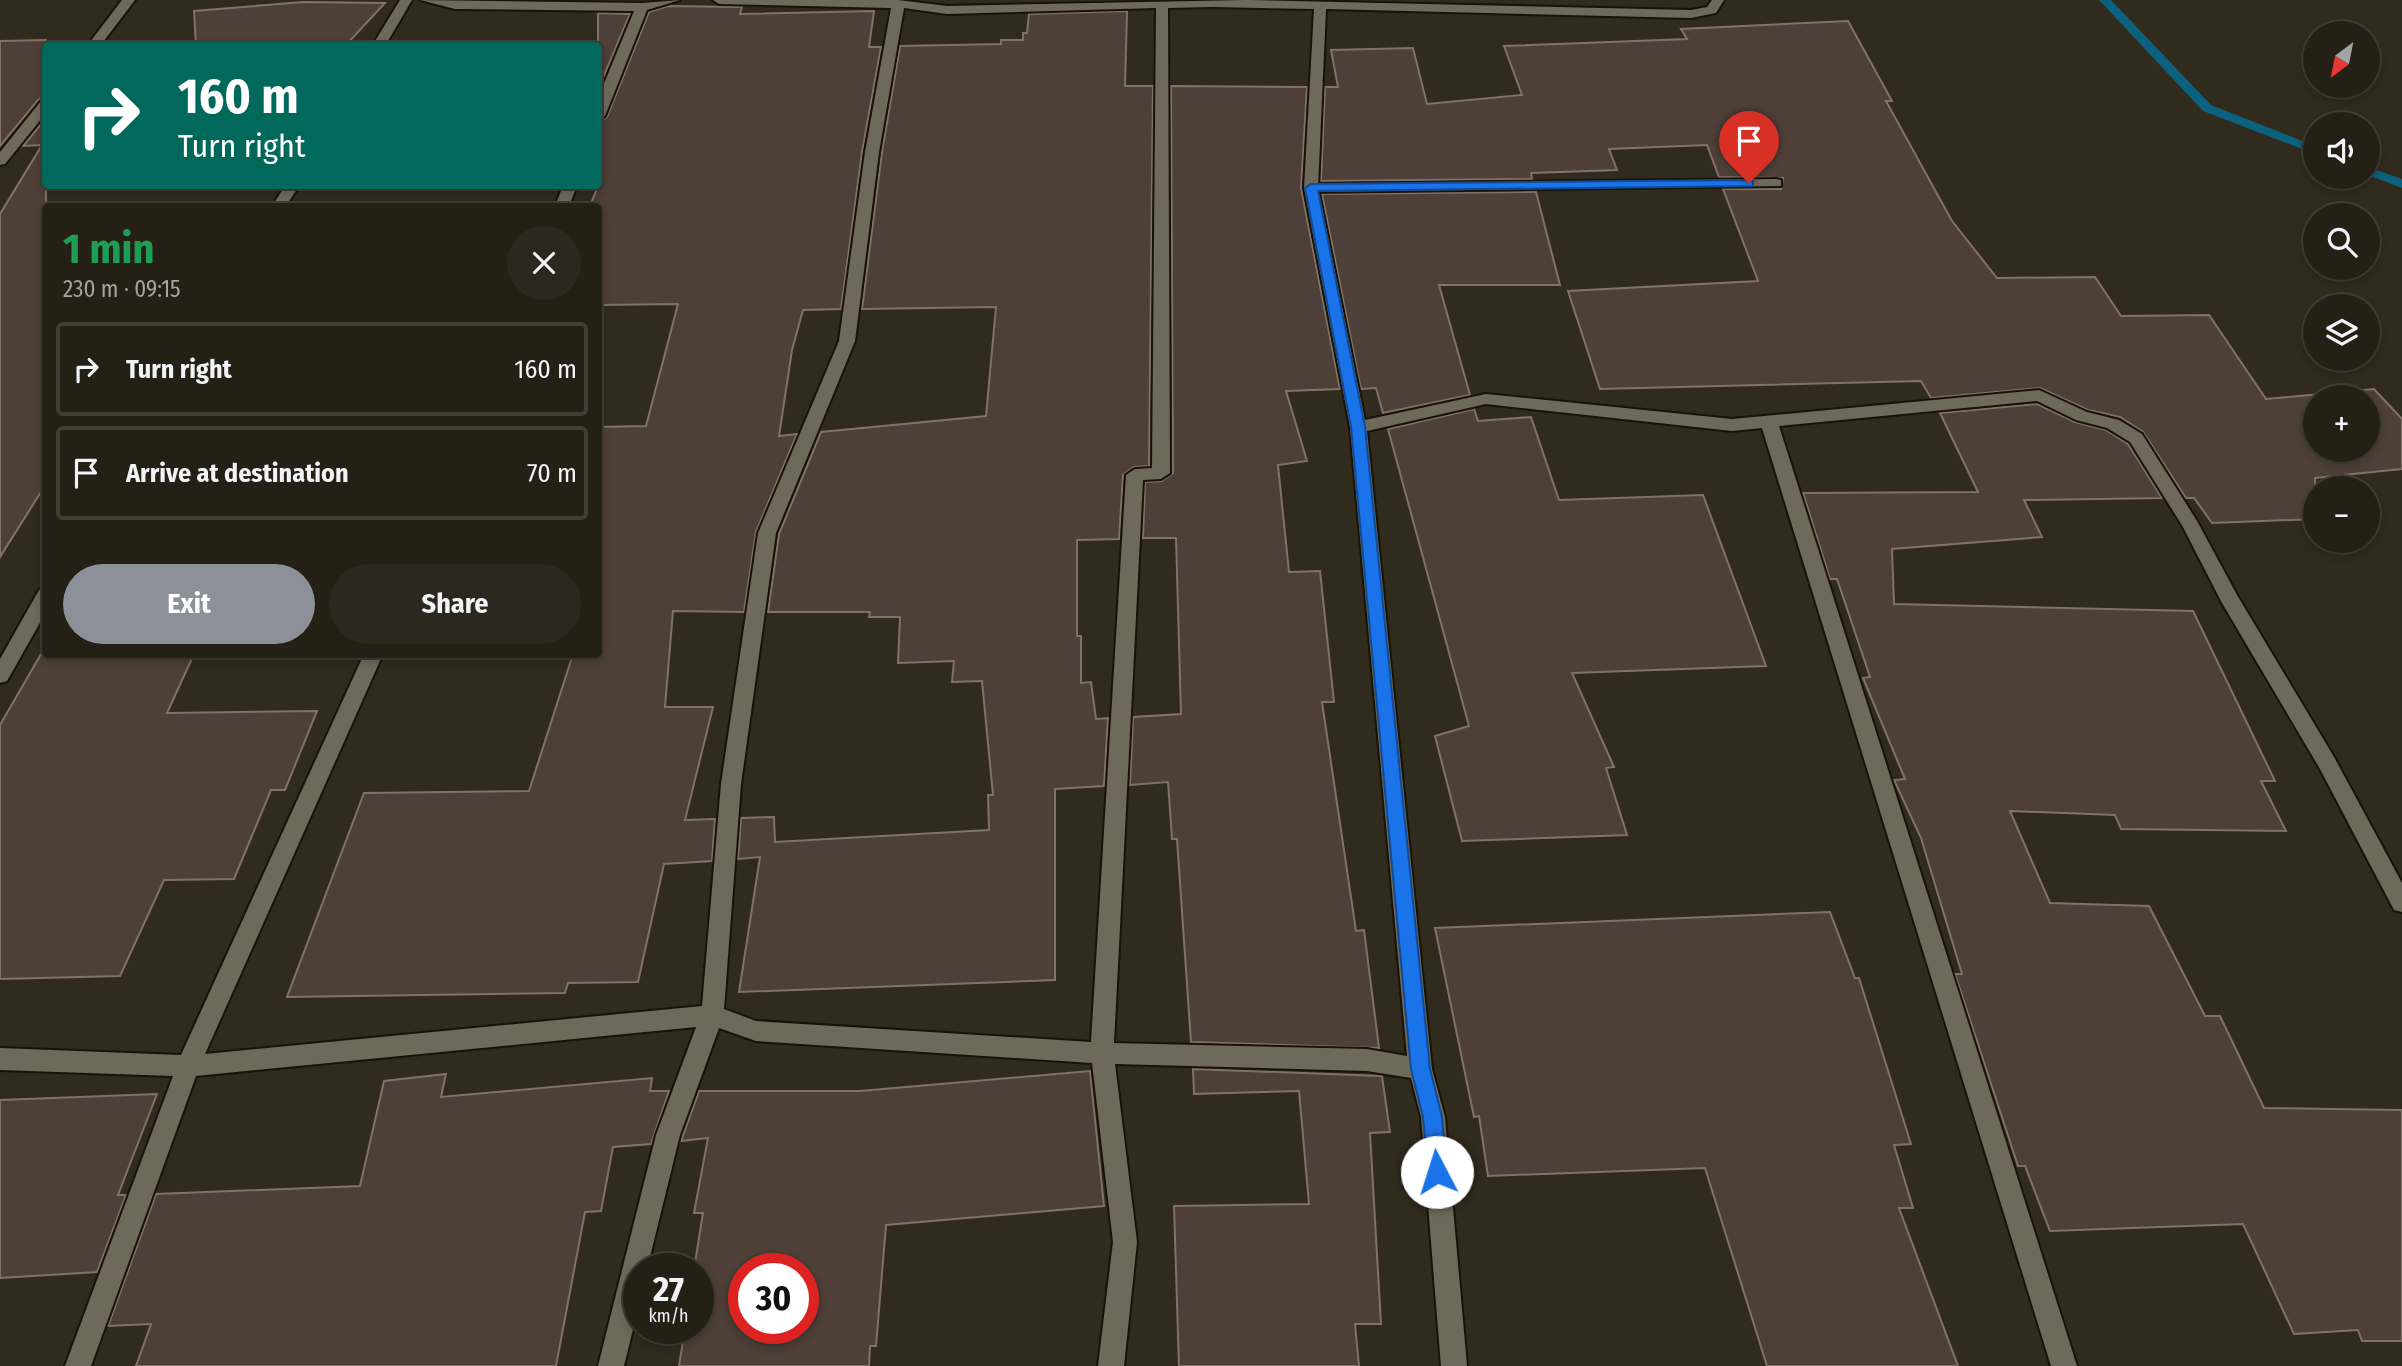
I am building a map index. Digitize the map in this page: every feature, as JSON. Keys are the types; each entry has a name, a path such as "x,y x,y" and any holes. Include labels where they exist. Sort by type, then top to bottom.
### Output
{"street":[{"path":"96,42 129,0"},
{"path":"380,42 406,0"},
{"path":"426,0 642,7 674,0"},
{"path":"719,0 1162,6 1212,1 1320,8 1463,5 1691,14 1712,10 1718,0"},
{"path":"611,1366 668,1135 712,1015 731,783 767,533 847,341 872,152 898,4"},
{"path":"1111,1366 1125,1242 1102,1053 1135,474 1161,472 1162,6"},
{"path":"602,106 642,7"},
{"path":"1320,8 1311,188 1358,427 1420,1069 1433,1117 1454,1366"},
{"path":"0,161 42,109"},
{"path":"1311,188 1776,183"},
{"path":"1358,427 1486,399 1732,425 2039,395 2082,416 2113,424 2136,438 2191,525 2230,598 2327,762 2402,902"},
{"path":"1769,422 2064,1366"},
{"path":"0,676 42,602"},
{"path":"78,1366 188,1066 372,658"},
{"path":"0,1059 188,1066 712,1015 756,1031 1102,1053 1367,1060 1420,1069"}],"building":[{"path":"303,2 385,3 349,42 196,42 194,11"},
{"path":"668,6 742,7 740,14 874,11 869,47 881,47 862,152 841,309 803,310 792,350 779,436 797,434 756,532 744,612 673,611 665,707 713,707 685,820 715,819 712,861 664,864 638,982 568,983 565,993 287,997 364,793 529,791 572,658 602,658 602,427 646,426 678,304 602,305 602,203 591,203 597,189 602,189 602,120 607,117 649,12"},
{"path":"1127,11 1125,86 1153,86 1149,466 1134,467 1123,475 1119,539 1077,540 1077,636 1081,636 1081,683 1091,682 1096,719 1108,718 1104,786 1055,789 1055,980 739,992 760,857 738,859 741,818 774,817 775,842 989,830 988,795 993,795 982,681 952,682 954,661 898,663 900,617 869,617 870,612 768,612 779,534 821,432 986,416 996,307 862,309 882,152 900,46 1001,44 1001,40 1023,40 1023,33 1027,33 1029,14"},
{"path":"598,13 630,14 602,80 602,42 598,42"},
{"path":"1848,21 1892,101 1886,101 1952,221 1997,278 2095,277 2121,316 2209,315 2266,399 2303,396 2303,462 2380,462 2380,395 2402,419 2402,469 2334,476 2303,476 2303,519 2212,523 2194,498 2186,498 2143,432 2120,417 2088,410 2040,388 1931,398 1921,381 1600,389 1568,291 1758,281 1723,189 1781,189 1783,178 1719,177 1707,145 1609,149 1617,170 1531,173 1532,179 1321,181 1325,87 1338,87 1331,50 1413,48 1427,104 1522,95 1504,46 1687,39 1681,29"},
{"path":"46,40 42,42 42,98 0,146 0,41"},
{"path":"1171,86 1307,87 1301,188 1340,389 1286,391 1307,461 1278,465 1289,572 1320,571 1334,702 1322,702 1356,931 1364,930 1379,1048 1191,1042 1177,839 1172,839 1168,782 1130,785 1133,717 1181,714 1176,538 1143,538 1145,482 1162,481 1173,473"},
{"path":"42,123 42,145 23,146"},
{"path":"42,145 42,189 46,189 46,203 42,203 42,490 0,557 0,214"},
{"path":"1536,192 1560,285 1439,285 1470,395 1383,413 1376,388 1361,389 1322,194"},
{"path":"2037,404 2075,422 2106,430 2128,444 2162,498 2024,500 2042,537 1892,549 1894,604 2193,611 2275,781 2261,781 2286,831 2121,829 2115,815 2010,811 2050,903 2149,906 2205,1016 2220,1016 2264,1108 2402,1110 2402,1341 2362,1341 2358,1330 2294,1334 2243,1224 2050,1231 2025,1166 2018,1166 1955,974 1962,974 1921,838 1894,780 1905,779 1863,678 1870,677 1837,579 1830,579 1803,493 1978,492 1940,413"},
{"path":"1474,409 1478,421 1531,417 1559,500 1703,495 1766,666 1572,673 1614,767 1606,768 1627,835 1462,841 1435,736 1469,726 1388,429"},
{"path":"41,654 42,658 192,658 167,713 317,711 285,790 271,790 234,879 164,880 120,976 0,979 0,725"},
{"path":"1830,912 1855,978 1859,978 1911,1144 1894,1145 1913,1208 1899,1208 1958,1366 1767,1366 1705,1168 1488,1176 1479,1116 1474,1117 1435,928"},
{"path":"1193,1069 1382,1076 1390,1132 1370,1133 1381,1324 1355,1324 1359,1366 1179,1366 1174,1206 1309,1204 1299,1091 1194,1094"},
{"path":"1090,1071 1104,1206 886,1225 876,1346 870,1346 869,1366 679,1366 682,1344 714,1344 714,1253 697,1253 703,1213 694,1213 708,1138 681,1141 699,1091 860,1091"},
{"path":"446,1074 441,1097 652,1078 650,1091 669,1091 651,1144 613,1147 601,1211 585,1212 556,1366 136,1366 151,1324 108,1326 156,1194 360,1186 384,1081"},
{"path":"157,1094 118,1195 126,1195 97,1272 0,1278 0,1100"}],"waterway":[{"path":"2105,0 2207,108 2303,145"},
{"path":"2380,176 2402,184"}],"route":[{"path":"1437,1172 1433,1117 1420,1069 1358,427 1311,188 1749,183"}]}
